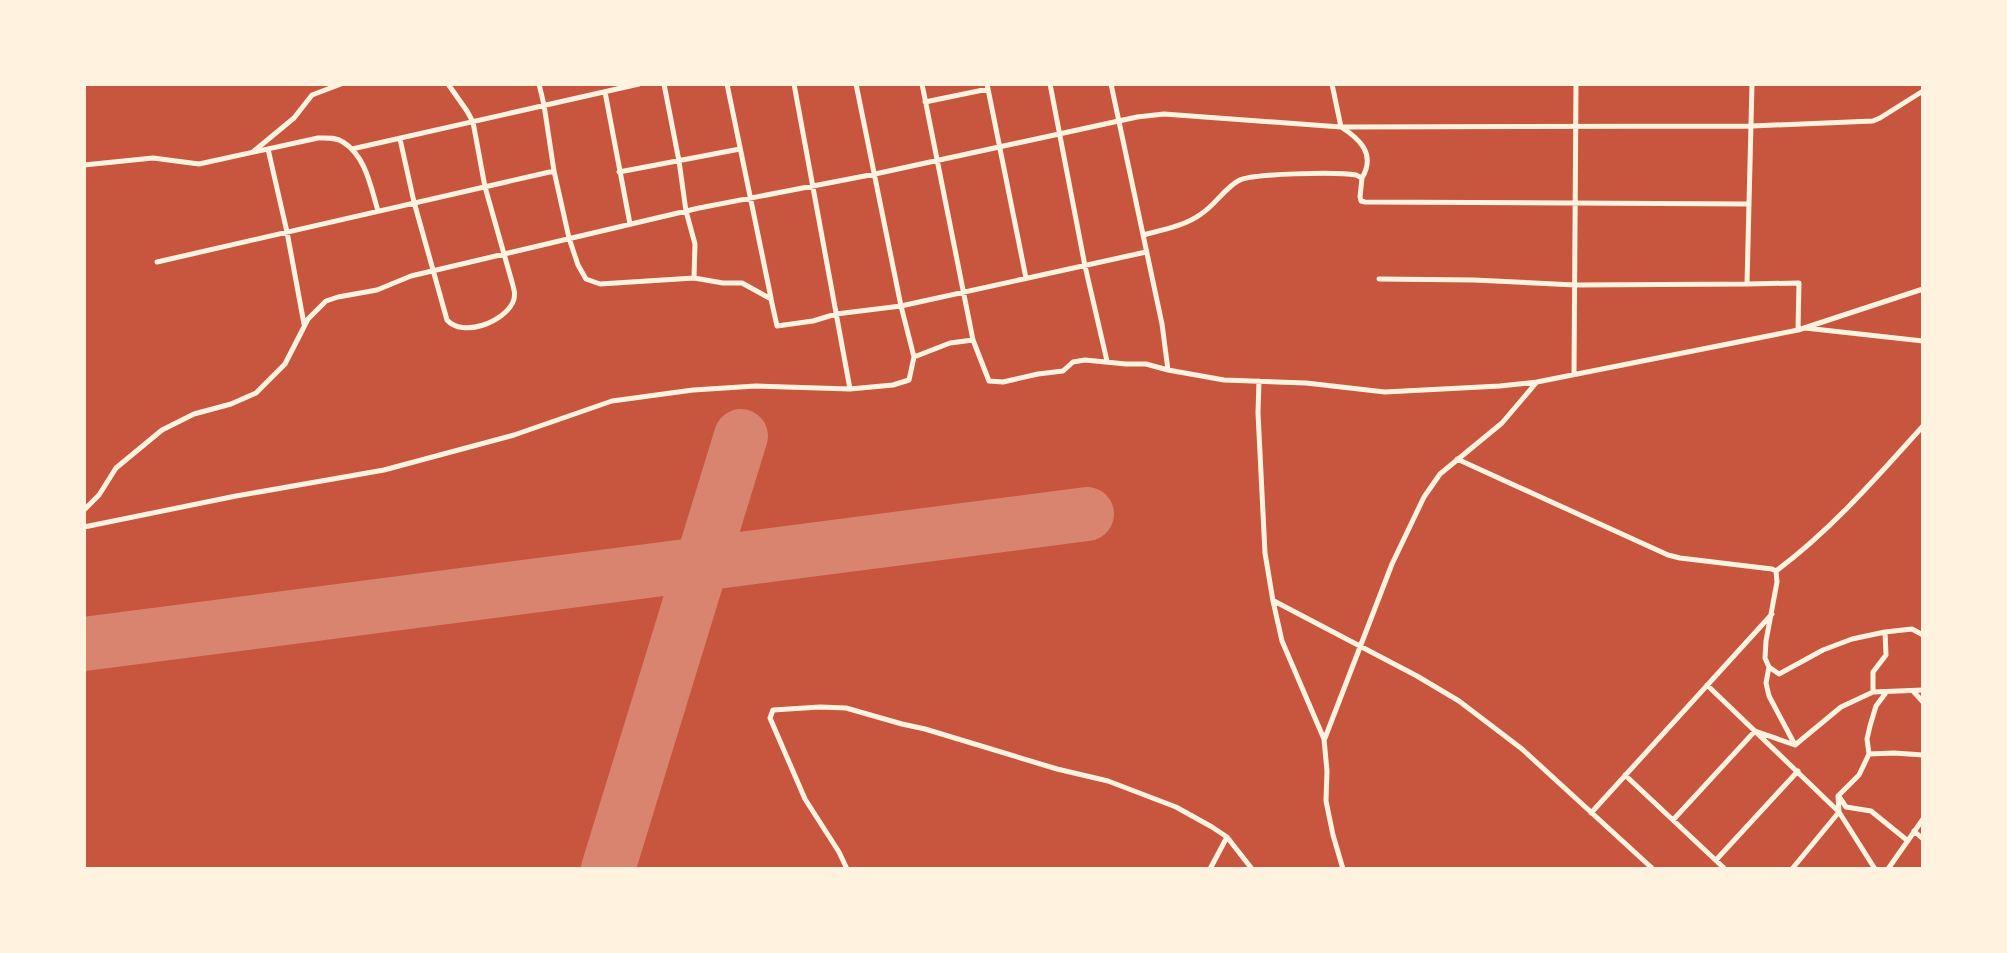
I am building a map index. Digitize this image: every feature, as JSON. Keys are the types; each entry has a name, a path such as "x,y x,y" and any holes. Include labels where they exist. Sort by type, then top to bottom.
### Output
{"street":[{"path":"253,152 294,118 312,95 341,84"},
{"path":"400,139 447,320 453,326 464,328 492,321 505,312 515,295 485,187 473,122 448,84"},
{"path":"539,84 569,238 586,279 600,284 694,278 742,283 771,299"},
{"path":"351,149 639,84"},
{"path":"664,84 686,211 695,244 694,278"},
{"path":"727,84 777,326 836,314 901,306 1146,252"},
{"path":"794,84 850,389"},
{"path":"84,527 384,470 514,435 612,401 693,390 756,386 850,389 893,385 909,380 914,357 856,84"},
{"path":"922,84 973,340 989,381 1003,382 1063,371 1073,362 1085,360 1146,364 1224,380 1306,383 1385,392 1537,382 1801,329 1923,289"},
{"path":"1050,84 1085,266 1107,361"},
{"path":"1111,84 1162,324 1168,370"},
{"path":"1332,84 1341,127 1359,140 1367,154 1367,170 1362,178 1360,197 1365,202 1748,204"},
{"path":"1574,374 1576,84"},
{"path":"1747,284 1752,84"},
{"path":"925,102 988,86 1026,278"},
{"path":"84,510 99,495 116,468 162,430 187,416 231,404 256,393 285,364 312,314 331,298 377,290 411,276 686,211 875,174 1117,121 1164,114 1341,127 1752,126 1873,121 1923,91"},
{"path":"605,92 630,224"},
{"path":"84,165 153,158 199,164 318,138 334,138 359,157 378,211"},
{"path":"268,149 304,326"},
{"path":"619,172 740,149"},
{"path":"157,262 554,171"},
{"path":"1143,235 1202,214 1231,186 1248,177 1351,174 1362,178"},
{"path":"1379,279 1575,285 1799,283 1801,329"},
{"path":"1801,329 1923,341"},
{"path":"914,357 950,343 973,340"},
{"path":"1259,381 1265,553 1273,601 1282,641 1324,739 1326,801 1343,869"},
{"path":"1324,739 1392,564 1424,497 1440,474 1502,423 1537,382"},
{"path":"1776,571 1806,549 1923,426"},
{"path":"1457,459 1668,555 1776,571"},
{"path":"1776,571 1765,658 1769,667 1779,674 1823,650 1852,639 1912,629 1923,635"},
{"path":"1273,601 1459,701 1522,749 1653,869"},
{"path":"1591,813 1772,614"},
{"path":"1873,692 1873,672 1886,655 1885,632"},
{"path":"1769,667 1766,683 1769,696 1795,745"},
{"path":"1707,685 1839,812 1875,869"},
{"path":"1912,690 1923,702"},
{"path":"1795,745 1841,707 1873,692 1923,690"},
{"path":"1792,869 1839,812 1838,796 1859,775 1869,754 1867,739 1873,714 1886,693"},
{"path":"847,869 805,799 770,718 773,710 846,708 1108,781 1176,807 1227,837 1252,869"},
{"path":"1755,731 1795,745"},
{"path":"1673,820 1755,731"},
{"path":"1869,754 1923,755"},
{"path":"1716,860 1798,771"},
{"path":"1625,775 1725,869"},
{"path":"1838,796 1846,807 1877,815 1908,841"},
{"path":"1888,869 1923,819"},
{"path":"1914,831 1923,839"},
{"path":"1210,869 1227,837"}],"runway":[{"path":"608,869 741,436"},
{"path":"84,644 1087,514"}]}
